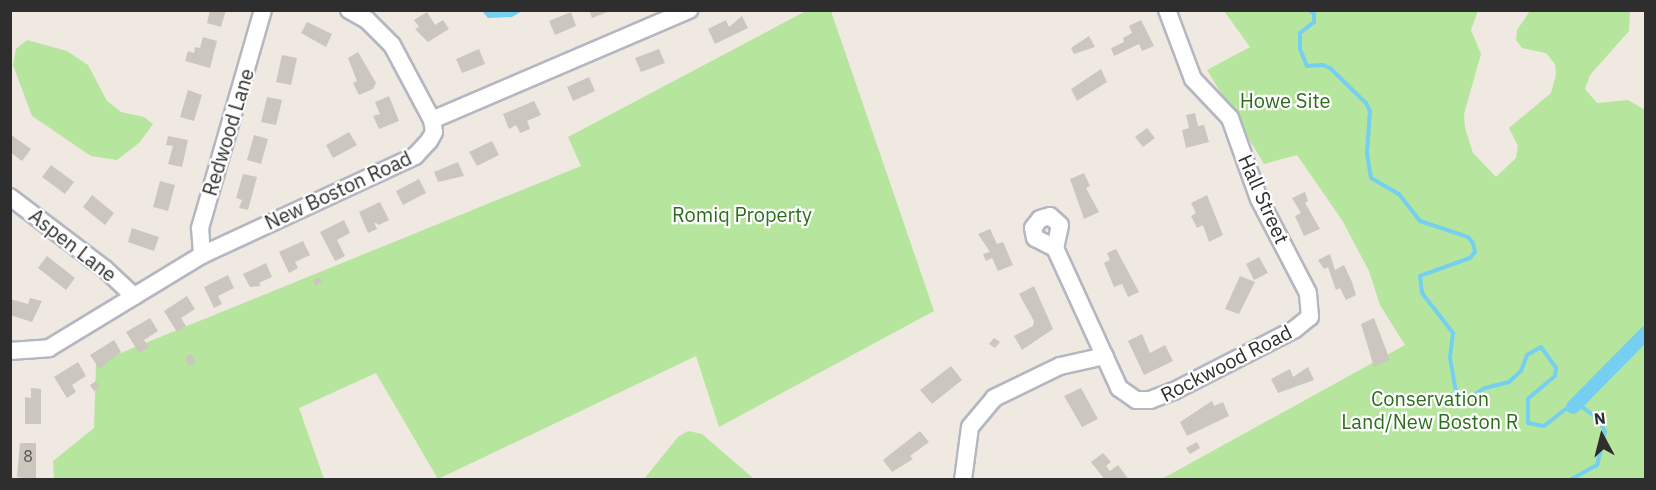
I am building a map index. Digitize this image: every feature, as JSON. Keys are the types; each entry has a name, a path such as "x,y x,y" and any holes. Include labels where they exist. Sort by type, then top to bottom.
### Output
{"street":[{"name":"Redwood Lane","path":"202,255 200,228 263,10"},
{"path":"349,10 367,20 392,45 432,120 688,10"},
{"name":"Hall Street","path":"1167,10 1193,79 1230,118 1259,199 1308,293 1312,312 1300,326"},
{"name":"New Boston Road","path":"10,351 49,348 202,255 415,156 434,132 432,120"},
{"name":"Aspen Lane","path":"10,197 105,269 134,296"},
{"name":"Rockwood Road","path":"1055,248 1119,388 1136,400 1150,400 1300,326"},
{"path":"963,480 970,427 994,398 1060,366 1105,357"}],"green space":[{"name":"Romiq Property","path":"806,11 831,11 934,311 719,427 696,356 438,479 376,373 299,408 324,479 54,479 53,461 94,428 96,363 581,166 568,137"},
{"path":"1224,11 1478,11 1471,30 1481,54 1464,114 1465,128 1473,153 1496,177 1516,158 1518,146 1509,128 1551,93 1556,75 1555,64 1546,53 1522,48 1516,40 1517,30 1530,11 1630,11 1629,31 1590,75 1585,89 1597,103 1628,100 1645,110 1645,479 1160,480 1405,345 1380,305 1369,271 1342,220 1297,155 1264,164 1207,70 1250,47"},
{"path":"27,40 67,51 88,65 107,101 121,112 144,117 153,124 139,143 117,160 91,156 32,116 13,65 16,49"},
{"path":"688,431 702,434 754,479 644,479 678,437"}],"water":[{"path":"482,11 522,11 512,17 488,18"}],"building":[{"path":"210,10 226,10 221,27 207,23"},
{"path":"589,10 610,10 610,11 592,18"},
{"path":"427,12 435,25 443,20 449,29 428,42 415,29 419,27 414,20"},
{"path":"571,12 576,26 555,35 549,21"},
{"path":"742,16 748,28 715,44 708,29 726,20 729,27"},
{"path":"1141,20 1154,46 1142,51 1139,44 1114,56 1111,48 1124,42 1123,38 1132,33 1129,26"},
{"path":"307,22 332,34 326,47 301,33"},
{"path":"1089,36 1095,47 1074,54 1071,48"},
{"path":"203,37 217,41 210,68 185,61 188,51 194,53 195,47 200,48"},
{"path":"479,49 485,64 462,73 456,59"},
{"path":"659,49 665,63 641,72 635,58"},
{"path":"358,52 376,83 373,89 359,95 353,83 357,81 348,58"},
{"path":"282,55 297,58 291,85 276,82"},
{"path":"1101,69 1107,82 1077,101 1071,89"},
{"path":"589,77 595,91 573,101 567,87"},
{"path":"188,90 202,95 194,121 180,117"},
{"path":"389,96 399,121 379,129 373,116 380,114 375,102"},
{"path":"267,97 282,100 276,125 261,122"},
{"path":"534,101 541,115 527,121 530,129 520,133 516,125 509,129 503,114"},
{"path":"1195,113 1198,126 1204,125 1209,142 1186,148 1182,130 1189,128 1186,115"},
{"path":"1147,128 1155,138 1143,147 1135,137"},
{"path":"349,132 357,145 333,158 326,145"},
{"path":"10,134 31,149 22,161 10,152"},
{"path":"254,135 268,139 261,164 247,160"},
{"path":"168,136 188,140 182,167 168,164 173,146 166,145"},
{"path":"492,141 499,155 477,166 469,152"},
{"path":"458,162 464,176 438,182 434,172"},
{"path":"51,165 74,182 65,194 42,177"},
{"path":"1084,173 1090,186 1086,188 1099,212 1084,219 1070,179"},
{"path":"243,174 257,177 248,210 239,208 242,200 236,198"},
{"path":"419,179 426,193 403,205 396,191"},
{"path":"160,181 175,185 168,211 153,207"},
{"path":"1305,192 1308,201 1305,203 1320,229 1304,236 1295,216 1301,213 1292,198"},
{"path":"92,195 114,213 105,225 83,207"},
{"path":"1207,195 1223,235 1209,242 1203,225 1197,228 1191,216 1196,213 1191,203"},
{"path":"380,202 389,220 379,225 374,222 377,229 368,233 359,212"},
{"path":"344,220 350,233 337,240 345,256 335,261 320,232"},
{"path":"132,228 159,237 154,251 128,242"},
{"path":"990,229 997,244 1003,242 1013,265 998,271 992,258 986,261 983,254 990,252 978,234"},
{"path":"303,241 310,255 295,262 298,268 289,273 279,252"},
{"path":"1116,249 1139,292 1128,297 1122,284 1114,287 1104,263 1110,260 1107,253"},
{"path":"1330,254 1335,270 1344,265 1352,282 1356,295 1346,300 1340,288 1336,290 1328,267 1324,269 1318,260"},
{"path":"47,256 75,278 66,290 38,268"},
{"path":"1259,257 1268,273 1254,280 1246,264"},
{"path":"266,263 272,277 259,283 261,286 250,287 243,274"},
{"path":"228,275 234,288 218,296 222,304 214,308 204,287"},
{"path":"1240,276 1255,282 1239,314 1225,309"},
{"path":"319,277 322,283 315,286 313,280"},
{"path":"1034,286 1053,329 1022,350 1014,336 1033,326 1034,321 1019,294"},
{"path":"187,296 195,309 181,318 186,326 177,332 164,311"},
{"path":"30,298 42,301 32,322 10,315 10,299 28,304"},
{"path":"150,318 158,331 144,340 149,347 139,353 126,332"},
{"path":"1374,318 1390,360 1374,367 1361,324"},
{"path":"1142,334 1150,353 1165,345 1173,361 1144,375 1128,341"},
{"path":"994,338 1000,342 995,348 989,344"},
{"path":"114,340 121,352 99,369 90,355"},
{"path":"191,354 196,363 189,366 185,357"},
{"path":"78,362 86,376 72,385 76,392 67,398 54,377"},
{"path":"951,366 962,380 932,404 920,390"},
{"path":"1308,367 1314,380 1278,393 1271,379 1290,369 1293,377"},
{"path":"96,381 100,387 94,391 90,385"},
{"path":"31,388 41,389 41,424 25,424 25,397 31,398"},
{"path":"1081,388 1098,419 1082,427 1064,396"},
{"path":"1212,401 1214,406 1223,402 1229,416 1187,436 1180,422"},
{"path":"920,431 929,442 910,456 913,459 892,472 883,460"},
{"path":"1197,442 1200,448 1190,454 1186,448"},
{"path":"20,443 36,443 36,480 17,477"},
{"path":"1103,453 1111,462 1106,466 1110,471 1118,465 1129,480 1105,480 1091,462"}],"waterway":[{"path":"1309,10 1314,14 1314,22 1300,33 1300,49 1307,66 1323,65 1330,68 1366,103 1370,111 1367,153 1371,178 1399,194 1420,221 1468,237 1473,243 1475,252 1470,258 1420,276 1422,293 1453,333 1450,358 1456,391 1471,397 1485,388 1509,382 1521,371 1527,355 1541,347 1556,368 1555,376 1528,399 1528,423 1544,426 1566,409 1582,407 1596,417 1605,431 1597,465 1570,480"},
{"path":"1573,407 1646,333"},
{"path":"1524,480 1553,480"}],"park label":[{"name":"Howe Site","path":"1285,100"},
{"name":"Conservation Land/New Boston R","path":"1430,410"}]}
